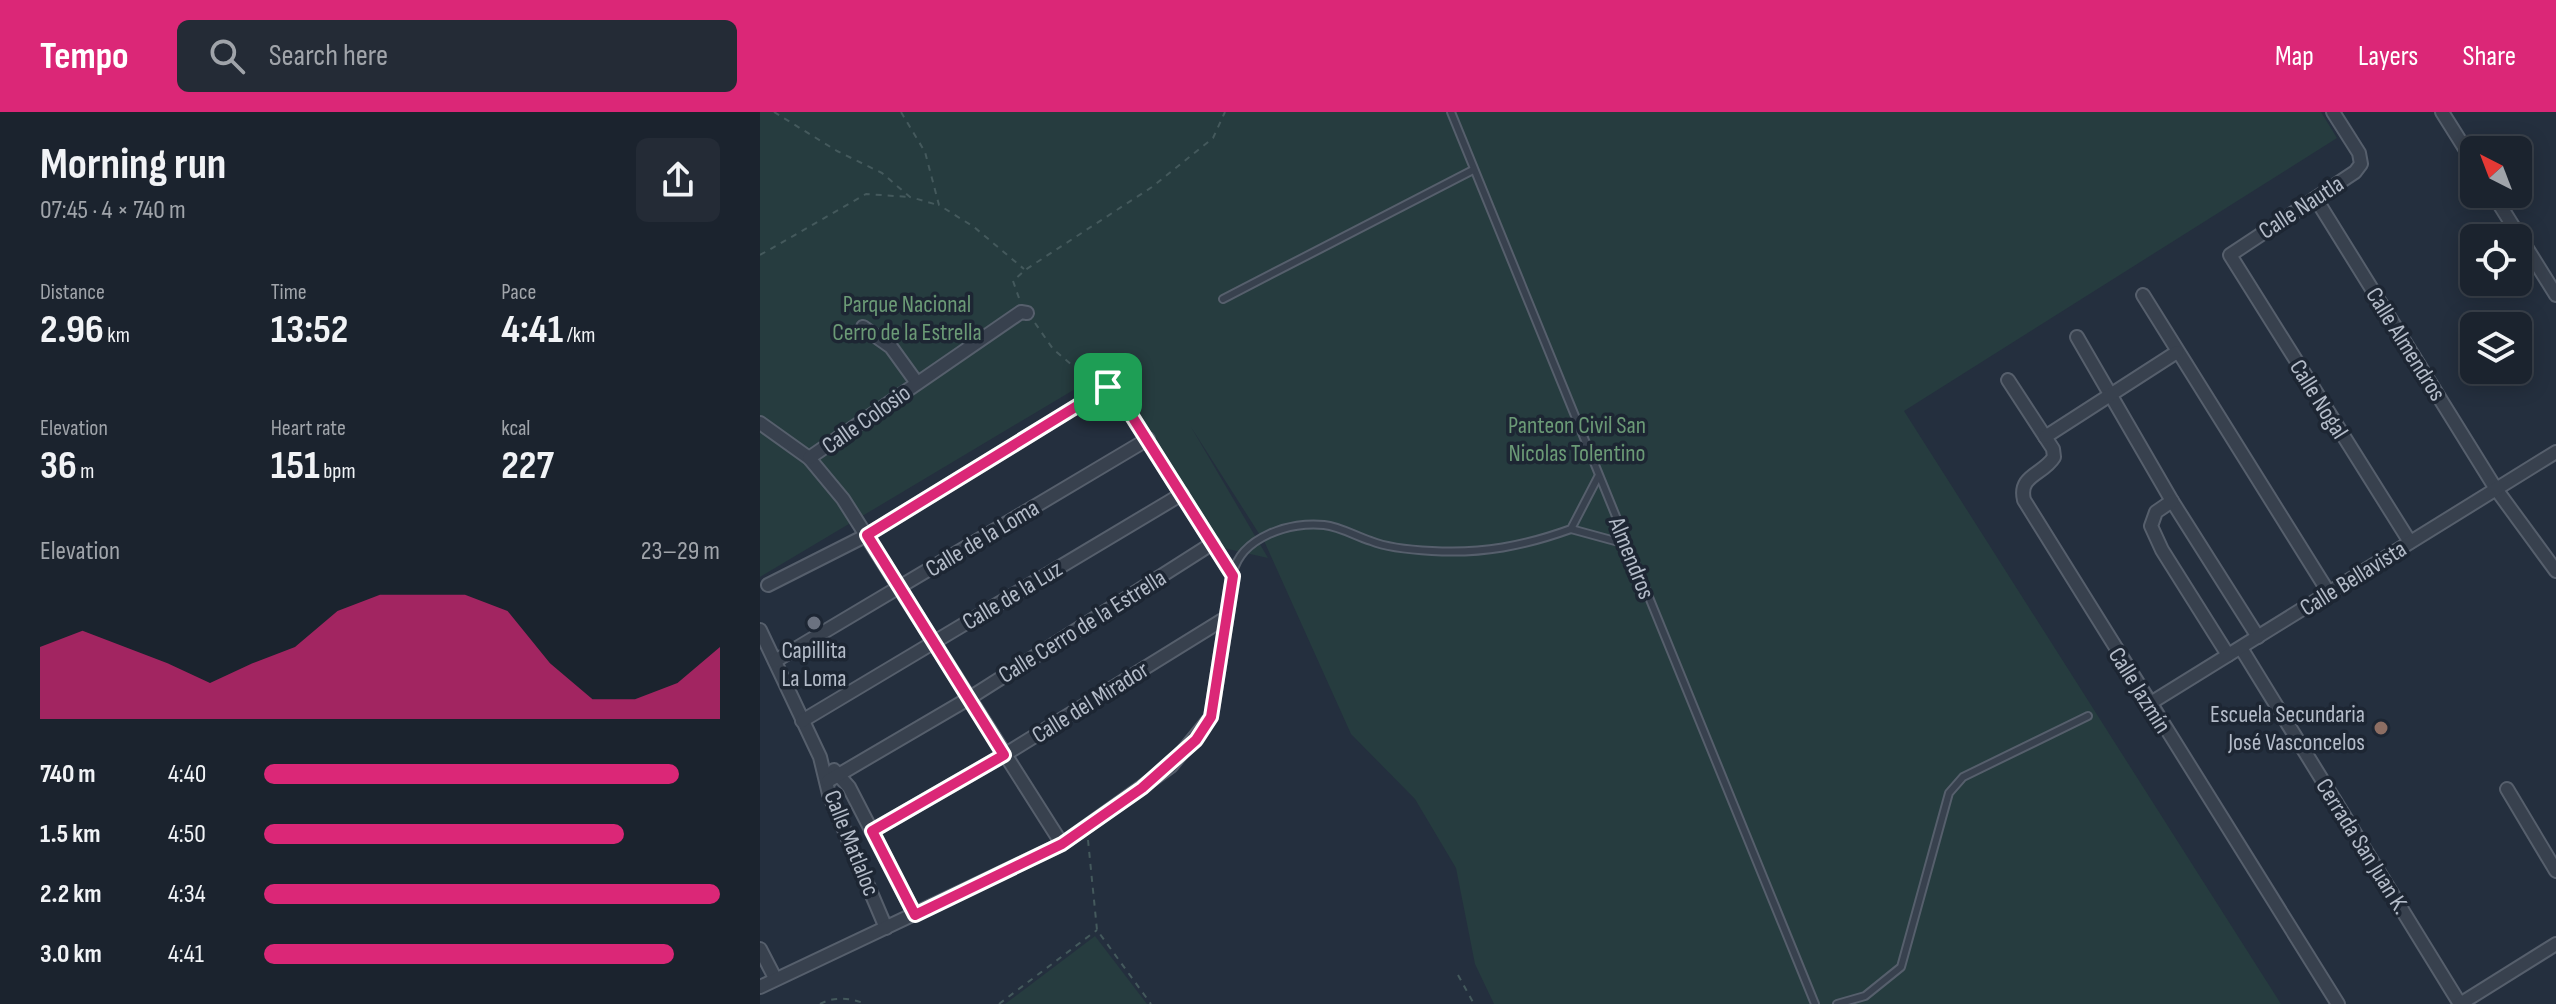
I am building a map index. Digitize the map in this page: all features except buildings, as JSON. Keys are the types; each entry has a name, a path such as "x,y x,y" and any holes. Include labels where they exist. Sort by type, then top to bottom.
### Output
{"street":[{"name":"Calle Nautla","path":"2230,255 2316,199 2361,164 2359,153 2333,112"},
{"path":"2442,112 2460,141"},
{"name":"Calle Almendros","path":"2316,199 2496,489 2556,571"},
{"path":"2502,208 2556,295"},
{"name":"Calle Nogal","path":"2230,255 2410,542"},
{"path":"2143,295 2329,593"},
{"name":"Calle Colosio","path":"1027,313 1021,312 809,458 867,535 932,643 1062,844"},
{"path":"863,327 891,347 917,383"},
{"path":"2077,337 2172,501 2258,637"},
{"path":"2008,380 2045,437 2177,352"},
{"path":"760,987 1062,844 1171,766 1196,740 1211,717 1233,576 1116,391 1107,388 867,535 768,585"},
{"path":"760,423 809,458"},
{"name":"Calle Jazmín","path":"2045,437 2054,457 2025,480 2021,490 2024,500 2338,1004"},
{"name":"Calle de la Loma","path":"775,661 1148,439"},
{"name":"Calle Bellavista","path":"2149,704 2556,452"},
{"name":"Calle de la Luz","path":"802,721 1182,494"},
{"path":"2172,501 2156,512 2151,526 2162,550 2228,655"},
{"name":"Calle Cerro de la Estrella","path":"833,778 968,699 1213,543"},
{"name":"Calle del Mirador","path":"872,831 1004,755 1224,619"},
{"name":"Calle Matlaloc","path":"760,630 820,757 833,778 849,787 915,915"},
{"name":"Cerrada San Juan K.","path":"2241,648 2460,1004"},
{"name":"Calle Matlaloc","path":"833,778 829,794 886,928"},
{"path":"2507,789 2556,871"},
{"path":"2460,1004 2556,944"},
{"path":"760,949 775,978"}],"lane":[{"name":"Almendros","path":"1451,112 1815,1004"},
{"path":"1223,299 1473,170"},
{"path":"1571,529 1598,477"},
{"path":"1233,576 1236,561 1259,539 1288,527 1323,524 1345,529 1373,542 1431,551 1493,552 1571,529 1626,544"},
{"path":"1837,1004 1865,996 1901,967 1949,793 1963,777 2088,716"}],"path":[{"path":"774,112 837,151 882,173 910,197"},
{"path":"901,112 925,152 939,205"},
{"path":"1107,388 1097,386 1053,349 1027,313 1013,281 1152,187 1213,138 1225,112"},
{"path":"760,255 866,194 910,197 939,205 974,227 1025,270"},
{"path":"1087,827 1097,930 1151,1004"},
{"path":"999,1004 1097,930"},
{"path":"1458,975 1474,1004"},
{"path":"820,1004 830,999 852,998 866,1004"}],"green space":[{"name":"Panteon Civil San Nicolas Tolentino","path":"760,112 2321,112 2337,138 1904,411 2281,1004 1494,1004 1475,964 1456,868 1415,799 1351,734 1265,543 1191,427 1268,558 1219,547 1125,389 1114,379 1097,376 760,577"},
{"path":"1095,936 1147,1004 1005,1004"}],"place":[{"name":"Capillita La Loma","path":"814,623"},
{"name":"Escuela Secundaria José Vasconcelos","path":"2381,728"}],"route":[{"path":"1108,387 1116,391 1233,576 1211,717 1196,740 1171,766 1062,844 915,915 872,831 1004,755 867,535 1108,387"}],"park label":[{"name":"Parque Nacional Cerro de la Estrella","path":"907,318"}]}
